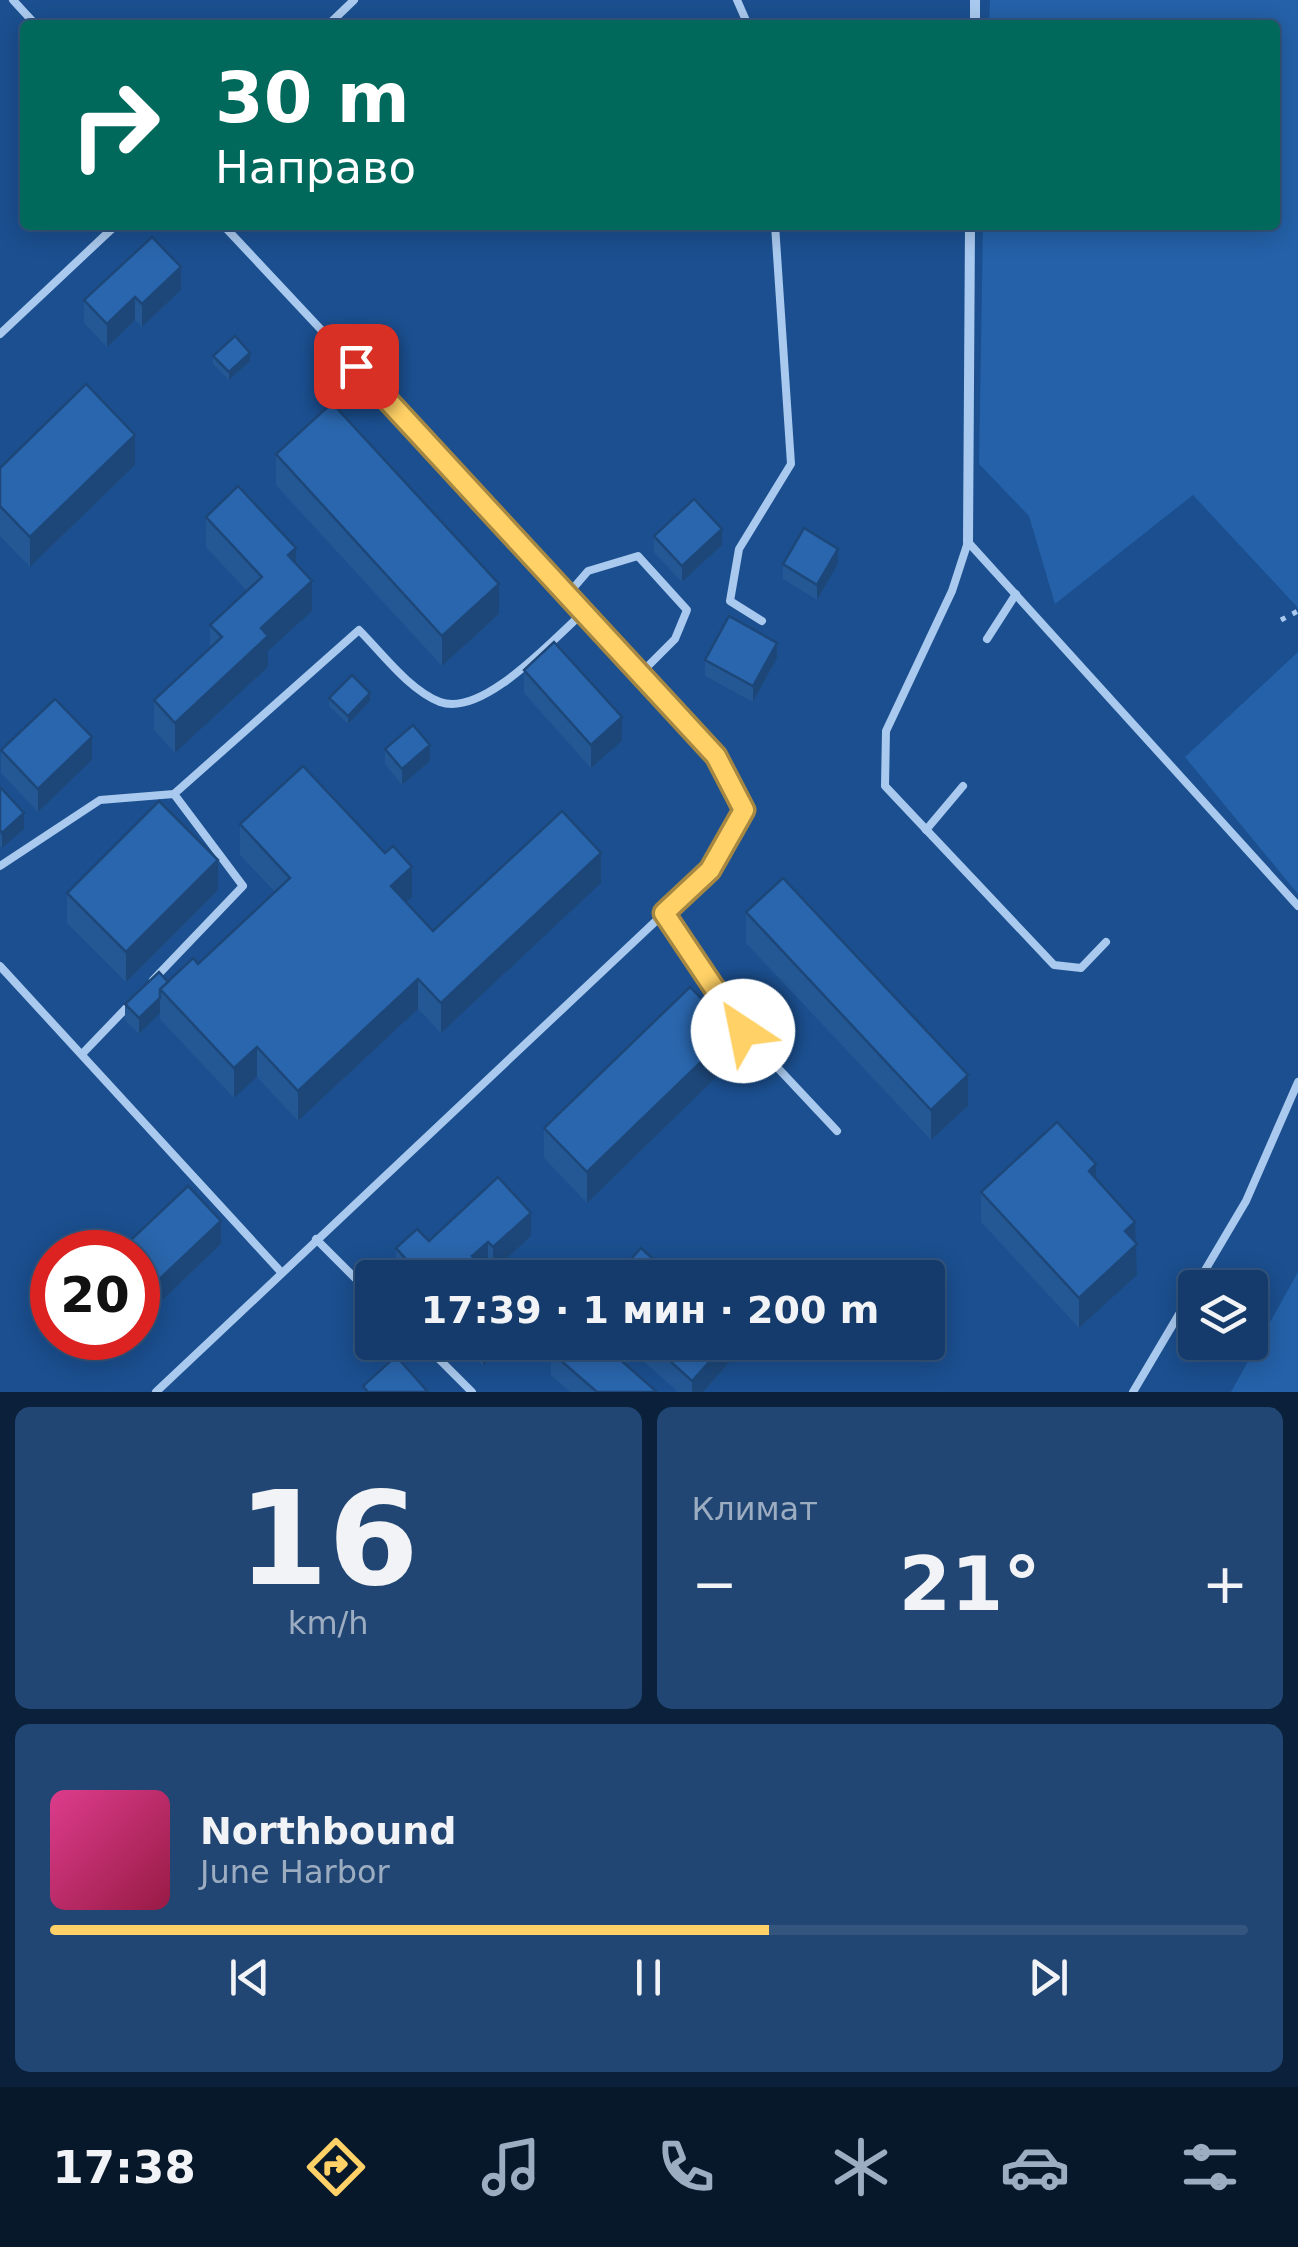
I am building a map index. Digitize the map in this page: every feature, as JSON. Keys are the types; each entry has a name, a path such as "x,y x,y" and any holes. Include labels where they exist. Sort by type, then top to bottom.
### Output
{"street":[{"path":"968,542 970,230"}],"lane":[{"path":"12,0 31,20"},
{"path":"333,20 354,0"},
{"path":"0,334 111,230"},
{"path":"156,1392 710,870 744,810 716,756 642,672 228,230"},
{"path":"762,622 730,601 738,549 791,464 775,230"},
{"path":"1106,942 1080,968 1054,965 885,786 886,731 952,590 968,542 1298,906"},
{"path":"568,593 588,571 638,556 687,610 675,639 642,672"},
{"path":"987,638 1016,594"},
{"path":"0,866 100,800 174,794 359,630 406,678 442,703 482,700 586,611"},
{"path":"926,830 964,786"},
{"path":"150,983 243,886 174,794"},
{"path":"664,913 743,1031 837,1131"},
{"path":"0,966 282,1272"},
{"path":"83,1053 136,997"},
{"path":"1133,1392 1246,1201 1298,1082"},
{"path":"316,1239 355,1277"},
{"path":"440,1360 472,1392"}],"path":[{"path":"1281,620 1298,612"}],"shaded area":[{"path":"990,0 1298,0 1298,608 1193,495 1055,604 1029,516 979,464 983,230 1280,230 1280,20 989,20"},
{"path":"1298,652 1298,894 1185,757"},
{"path":"1298,1272 1298,1392 1231,1392 1249,1360 1268,1360 1268,1326"}],"building":[{"path":"152,237 181,267 142,304 135,297 107,324 84,300"},
{"path":"235,336 250,353 229,372 213,356"},
{"path":"86,384 135,435 30,537 0,506 0,468"},
{"path":"332,403 499,584 442,636 276,454"},
{"path":"238,486 296,548 288,555 312,581 261,628 268,636 175,723 154,700 222,637 210,625 262,577 206,517"},
{"path":"694,499 722,529 682,566 654,536"},
{"path":"804,528 838,549 817,585 783,564"},
{"path":"729,616 777,643 753,686 705,660"},
{"path":"554,642 622,717 591,745 524,670"},
{"path":"352,675 370,693 348,716 329,698"},
{"path":"55,699 92,737 38,789 1,750"},
{"path":"413,725 430,745 402,769 385,749"},
{"path":"303,766 385,853 393,846 412,867 391,886 433,931 562,811 601,853 441,1003 418,979 298,1091 257,1047 234,1068 160,989 193,958 198,964 290,878 240,824"},
{"path":"0,787 24,813 2,833 0,830"},
{"path":"159,801 218,860 126,952 67,893"},
{"path":"783,878 968,1075 931,1110 746,912"},
{"path":"159,972 168,982 160,989 160,998 139,1018 125,1004"},
{"path":"690,987 733,1031 587,1172 544,1128"},
{"path":"1057,1122 1096,1164 1089,1171 1135,1222 1125,1231 1137,1244 1079,1298 981,1192"},
{"path":"498,1177 531,1213 493,1247 488,1242 472,1256 476,1260 407,1260 396,1248 417,1229 429,1241"},
{"path":"188,1186 221,1221 160,1279 160,1230 141,1230"},
{"path":"641,1248 654,1260 630,1260"},
{"path":"392,1360 400,1360 428,1392 368,1392 363,1386"},
{"path":"560,1360 621,1360 657,1392 597,1392"},
{"path":"669,1360 711,1360 692,1381"}],"route":[{"path":"356,366 716,756 744,810 710,870 664,913 743,1031"}]}
